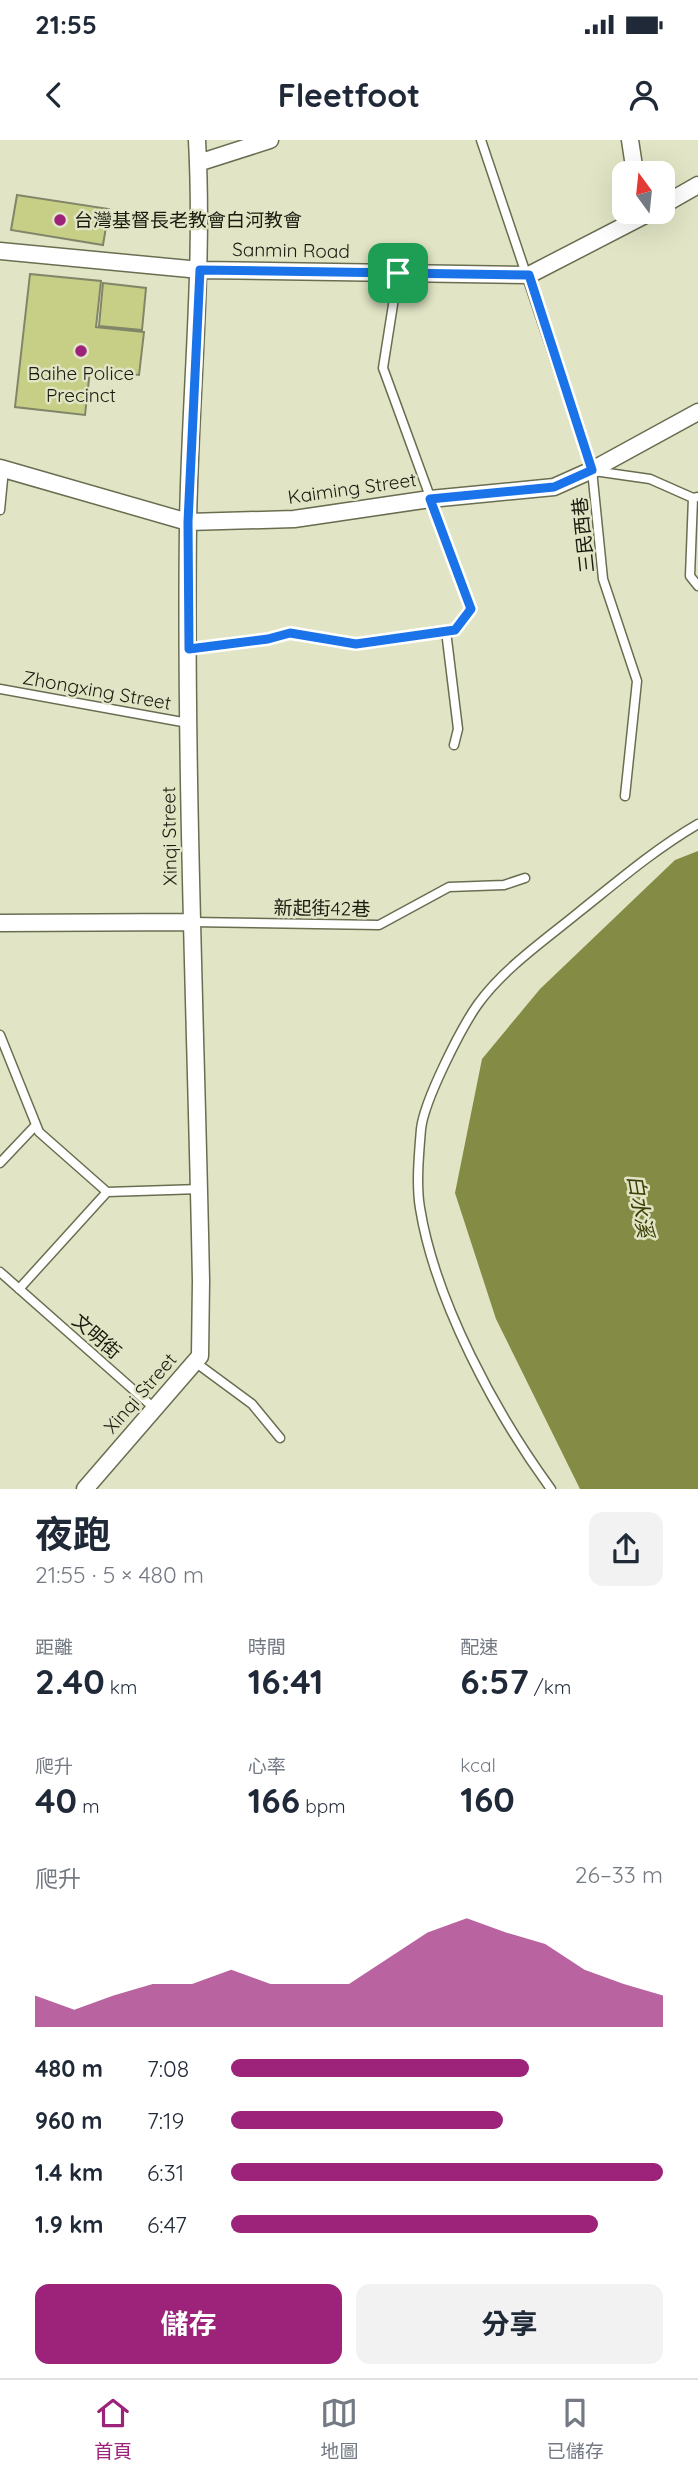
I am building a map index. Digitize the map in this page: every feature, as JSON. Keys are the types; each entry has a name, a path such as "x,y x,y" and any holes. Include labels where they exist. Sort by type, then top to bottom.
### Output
{"street":[{"name":"Xinqi Street","path":"85,1489 200,1356 200,1189 191,922 188,723 188,522 200,270 197,140"},
{"path":"198,163 270,140"},
{"path":"630,140 633,161"},
{"path":"676,198 698,185"},
{"name":"Sanmin Road","path":"0,251 200,270 529,275 625,224"},
{"name":"Kaiming Street","path":"2,469 188,522 310,517 430,499 554,487 592,470 698,412"},
{"path":"0,923 191,922"}],"lane":[{"name":"三民西巷","path":"481,140 529,275 592,470 603,579 637,681 625,796"},
{"path":"189,649 268,639 290,633 356,644 455,630 471,609 383,368 398,273"},
{"path":"0,510 2,469"},
{"path":"592,470 650,479 695,498 690,576 698,586"},
{"path":"446,631 458,729 454,745"},
{"name":"Zhongxing Street","path":"0,689 188,723"},
{"path":"551,1489 525,1454 466,1344 439,1280 419,1206 421,1126 451,1050 478,1003 522,959 663,844 698,824"},
{"name":"新起街42巷","path":"191,922 379,925 449,887 504,885 524,878"},
{"path":"0,1035 39,1132 107,1192 200,1189"},
{"path":"0,1163 36,1125"},
{"path":"19,1289 107,1192"},
{"name":"文明街","path":"0,1272 154,1408"},
{"path":"195,1362 252,1404 280,1438"}],"water":[{"name":"白水溪","path":"698,851 698,1489 580,1489 496,1319 455,1193 482,1059 540,989 675,860"}],"building":[{"name":"台灣基督長老教會白河教會","path":"17,195 109,209 103,245 11,230"},
{"name":"Baihe Police Precinct","path":"30,274 101,281 96,327 144,332 139,375 90,370 85,415 15,407"},
{"path":"103,283 146,288 142,330 99,326"}],"place":[{"name":"台灣基督長老教會白河教會","path":"60,220"},
{"name":"Baihe Police Precinct","path":"81,351"}],"route":[{"path":"200,270 398,273 529,275 592,470 554,487 430,499 471,609 455,630 356,644 290,633 268,639 189,649 188,522 200,270"}]}
